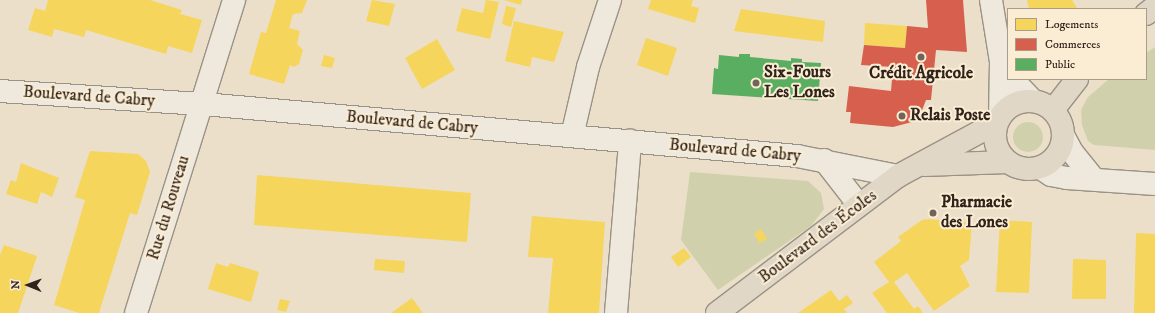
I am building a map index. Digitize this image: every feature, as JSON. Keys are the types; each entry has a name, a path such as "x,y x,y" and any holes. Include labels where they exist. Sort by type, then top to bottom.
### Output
{"main road":[{"path":"1147,13 1155,7"},
{"path":"1053,110 1075,80"},
{"path":"1032,100 1044,103 1053,110 1063,127 1064,137 1056,156 1040,168 1018,168 1008,162 996,145 998,120 1014,104 1032,100"},
{"name":"Boulevard des Écoles","path":"717,313 898,176 921,165 998,120"},
{"name":"Boulevard des Écoles","path":"921,165 1008,162"}],"street":[{"name":"Rue du Rouveau","path":"136,313 203,104 234,0"},
{"path":"572,136 588,67 610,0"},
{"path":"991,0 1007,71 998,120"},
{"path":"1015,80 1032,100"},
{"name":"Boulevard de Cabry","path":"0,90 203,104 630,141 824,160 898,176"},
{"path":"1064,137 1072,152 1094,179"},
{"path":"616,313 630,141"},
{"name":"Boulevard de Cabry","path":"824,160 859,205"},
{"path":"1040,168 1052,175 1155,184"}],"green space":[{"path":"1155,47 1155,150 1094,145 1088,141 1082,125 1081,110 1088,97 1108,80 1147,80 1147,52"},
{"path":"1028,122 1038,127 1043,137 1038,147 1028,152 1018,147 1013,137 1018,127"},
{"path":"690,172 808,181 821,193 824,209 811,226 718,290 681,240"}],"building: Logements":[{"path":"48,0 150,0 182,10 180,14 202,20 192,53 168,46 166,54 86,30 84,37 54,29 52,37 28,30 35,8 45,11"},
{"path":"276,0 307,0 302,13 293,14 289,28 300,31 297,44 303,50 299,64 294,67 290,65 284,84 249,74 261,32 266,33"},
{"path":"372,0 395,4 389,26 366,21"},
{"path":"486,0 499,2 490,39 456,31 462,8 483,13"},
{"path":"504,0 522,0 521,5"},
{"path":"651,0 693,0 691,6 699,8 695,23 648,9"},
{"path":"1027,0 1072,0 1077,8 1029,8"},
{"path":"506,6 516,8 511,27 502,24"},
{"path":"741,9 825,21 823,42 734,31"},
{"path":"514,21 564,32 554,62 532,57 530,67 505,61"},
{"path":"865,23 907,26 905,48 864,45"},
{"path":"646,38 677,48 668,76 637,65"},
{"path":"437,39 455,70 422,89 405,58"},
{"path":"324,55 335,58 332,68 321,66"},
{"path":"90,151 138,154 146,161 150,172 137,215 130,213 99,313 79,313 54,305 85,200 75,197"},
{"path":"21,163 59,178 52,197 41,192 37,204 6,194 11,180 16,182"},
{"path":"257,175 471,193 467,242 254,225"},
{"path":"532,216 605,222 599,313 548,313 553,258 528,257"},
{"path":"929,219 972,223 969,260 960,266 970,286 934,311 907,273 894,282 914,309 918,306 923,313 887,313 872,293 889,282 874,262 901,241 898,237 922,220"},
{"path":"1000,220 1032,222 1029,293 996,292"},
{"path":"761,229 767,239 760,243 754,234"},
{"path":"1136,233 1155,234 1155,313 1134,313"},
{"path":"4,245 37,256 18,313 0,313 0,255"},
{"path":"684,248 691,257 678,267 671,257"},
{"path":"375,259 405,261 404,273 374,270"},
{"path":"1073,259 1106,260 1106,299 1072,299"},
{"path":"216,263 228,267 230,263 259,272 251,302 208,289"},
{"path":"831,290 839,301 847,295 853,303 844,309 847,313 798,313"},
{"path":"412,298 423,313 391,313"},
{"path":"280,299 290,301 286,312 277,310"}],"building: Commerces":[{"path":"926,0 963,0 967,52 936,50 931,100 926,100 921,113 912,122 893,127 850,123 851,112 846,112 849,86 891,91 893,67 861,65 864,45 905,48 907,26 928,28"}],"building: Public":[{"path":"739,54 750,54 750,57 791,61 791,58 802,59 802,62 821,63 818,101 712,94 714,68 718,69 719,55 739,57"}],"place":[{"name":"Crédit Agricole","path":"921,57"},
{"name":"Six-Fours Les Lones","path":"756,83"},
{"name":"Relais Poste","path":"902,116"},
{"name":"Pharmacie des Lones","path":"933,213"}]}
